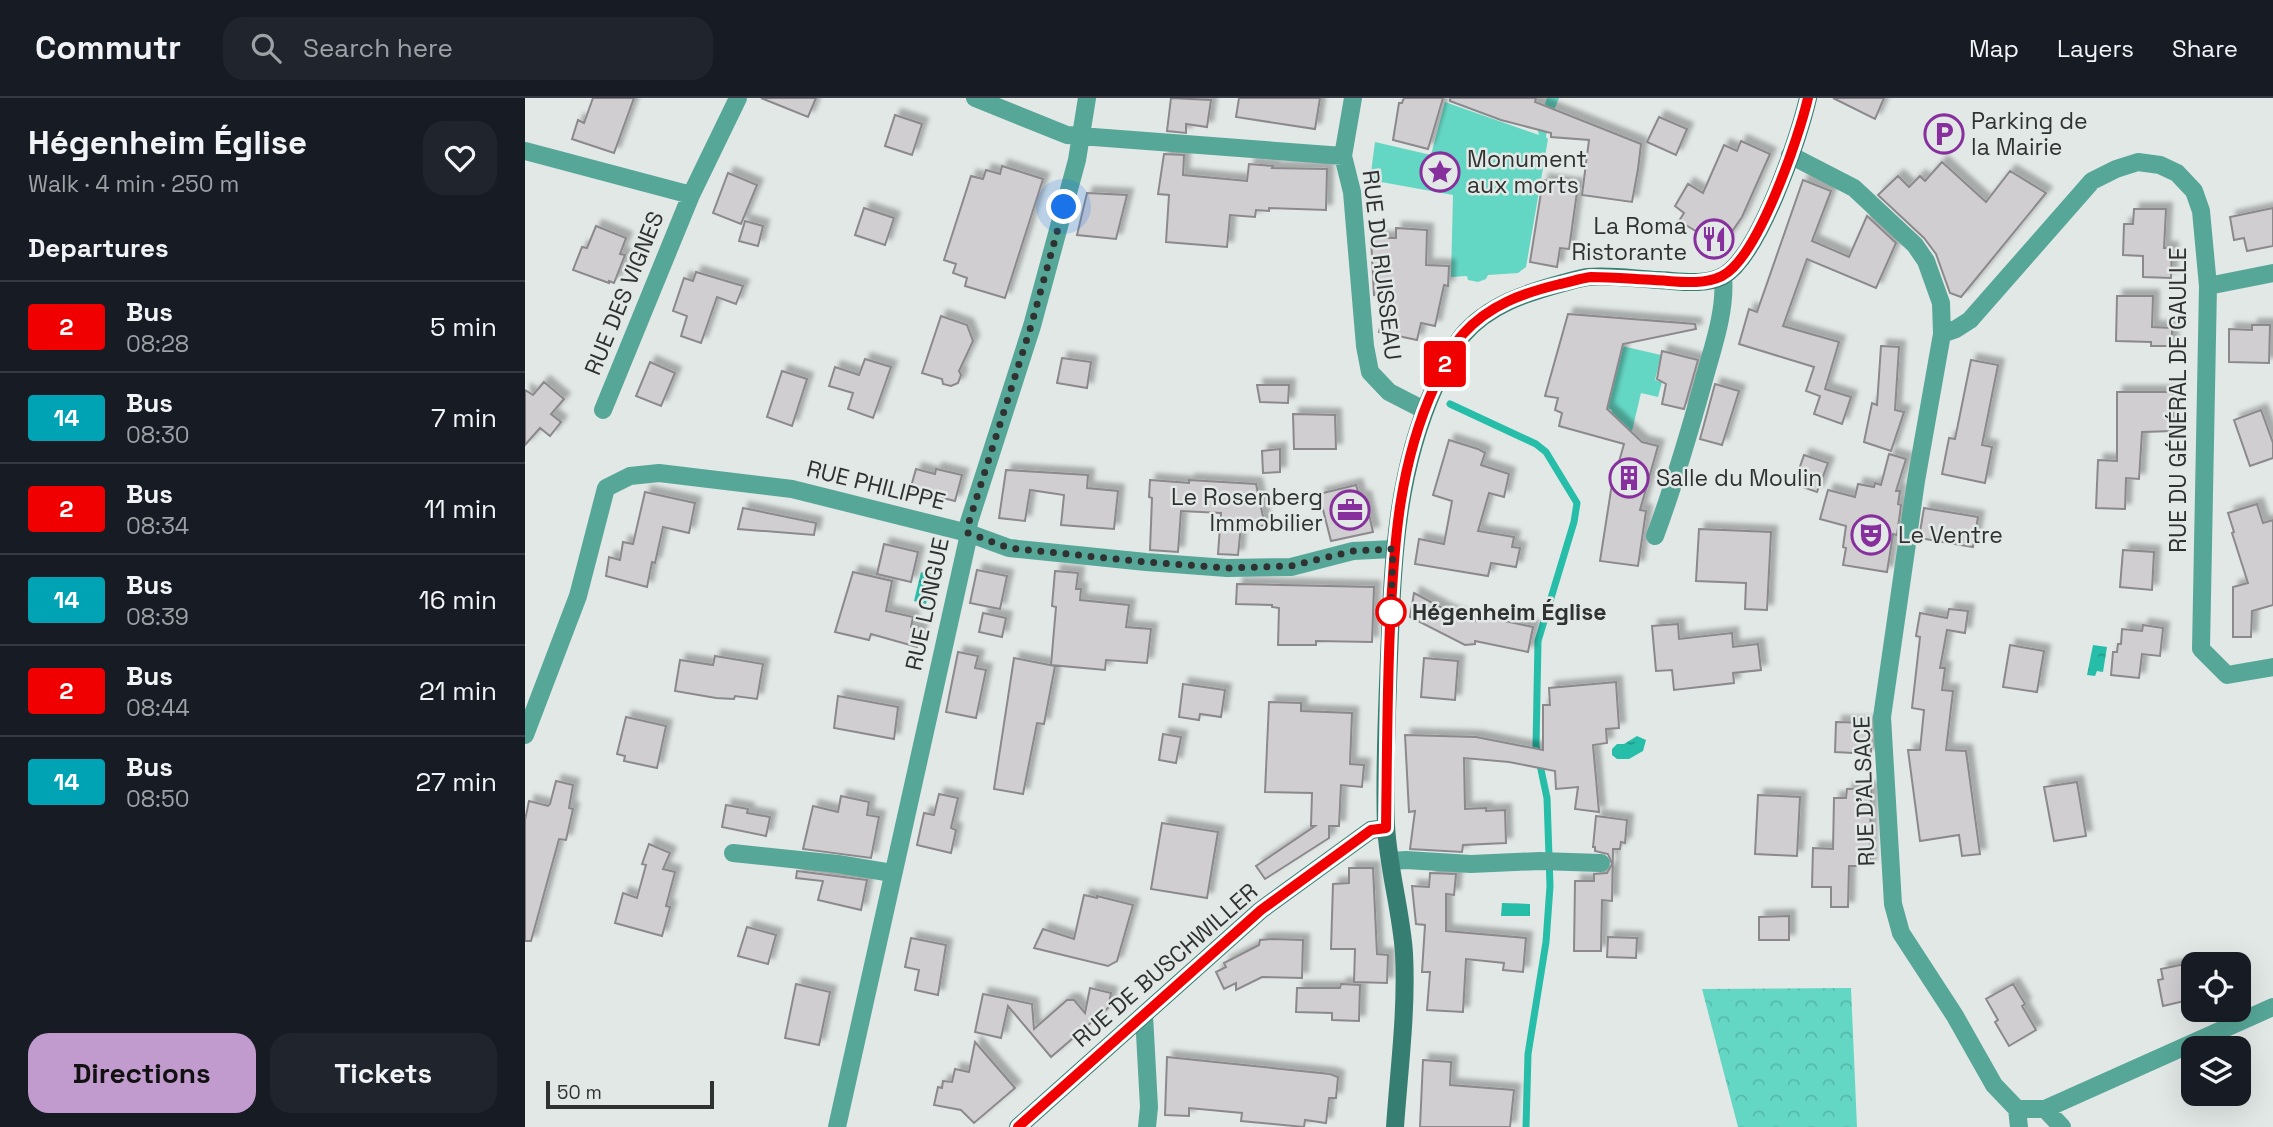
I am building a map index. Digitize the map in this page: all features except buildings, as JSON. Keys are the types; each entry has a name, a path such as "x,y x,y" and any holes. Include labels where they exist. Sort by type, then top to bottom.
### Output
{"main road":[{"path":"1395,1127 1404,982 1401,922 1386,828 1393,549 1402,488 1411,448 1424,410 1449,355 1463,335 1490,310 1526,292 1588,277 1700,282 1723,276 1751,244 1775,195 1808,98"},
{"name":"RUE DE BUSCHWILLER","path":"1018,1127 1261,910 1371,830 1386,828"}],"street":[{"name":"RUE DES VIGNES","path":"603,410 691,195 738,98"},
{"path":"975,98 1067,135 1343,156"},
{"name":"RUE LONGUE","path":"837,1127 969,522 1035,313 1082,137 1087,98"},
{"name":"RUE DU RUISSEAU","path":"1353,98 1343,156 1352,192 1365,346 1370,372 1388,392 1424,410"},
{"name":"RUE DES VIGNES","path":"525,151 691,195"},
{"name":"RUE D'ALSACE","path":"1790,155 1854,188 1915,245 1926,261 1941,303 1943,334 1916,481 1882,717 1893,904 1901,933 1955,1016 1994,1085 2017,1109"},
{"name":"RUE DU GÉNÉRAL DE GAULLE","path":"1943,334 1970,320 2092,181 2138,162 2160,165 2177,173 2194,191 2201,211 2207,286 2201,649 2227,675 2273,667"},
{"path":"2207,286 2273,273"},
{"path":"1655,536 1679,472 1712,351 1724,293 1723,276"},
{"name":"RUE PHILIPPE","path":"525,735 578,596 606,488 630,476 659,473 792,489 968,533 1009,548 1146,562 1227,568 1291,566 1353,551 1393,549"},
{"path":"733,853 838,864 892,873"},
{"path":"1391,861 1471,864 1601,863"},
{"path":"2019,1127 2017,1109 2045,1109 2273,1007"},
{"path":"1144,1015 1149,1107 1147,1127"},
{"path":"2045,1109 2062,1127"}],"green space":[{"path":"1547,98 1559,98 1554,110 1550,110 1546,137 1548,139 1526,267 1518,273 1488,275 1486,279 1478,282 1468,280 1467,276 1451,277 1453,195 1370,180 1375,142 1431,155 1445,102 1539,135 1537,128"},
{"path":"1622,346 1661,355 1655,380 1662,382 1658,397 1641,393 1631,435 1607,430 1612,410 1607,408"},
{"path":"1851,988 1857,1127 1738,1127 1702,989"}],"water":[{"path":"921,572 933,574 926,604 914,601"},
{"path":"2093,645 2107,647 2103,672 2097,671 2095,676 2087,675"},
{"path":"1637,736 1646,740 1643,751 1629,759 1617,759 1612,755 1612,749 1617,744 1624,744"},
{"path":"1502,903 1530,904 1530,916 1501,916"}],"waterway":[{"path":"1450,404 1536,444 1546,452 1577,503 1574,522 1538,641 1536,746 1547,798 1550,886 1546,942 1528,1054 1526,1127"}],"bus line":[{"name":"2","path":"1018,1127 1261,910 1371,830 1386,828 1393,549 1402,488 1411,448 1424,410 1449,355 1463,335 1490,310 1526,292 1588,277 1700,282 1723,276 1751,244 1775,195 1808,98"}],"place":[{"name":"Parking de la Mairie","path":"1944,134"},
{"name":"Monument aux morts","path":"1440,172"},
{"name":"La Roma Ristorante","path":"1714,239"},
{"name":"Salle du Moulin","path":"1629,478"},
{"name":"Le Rosenberg Immobilier","path":"1350,510"},
{"name":"Le Ventre","path":"1871,535"},
{"name":"Hégenheim Église","path":"1391,612"}],"route":[{"path":"1064,207 1031,326 969,522 968,533 1009,548 1227,568 1291,566 1353,551 1393,549 1391,612"}]}
